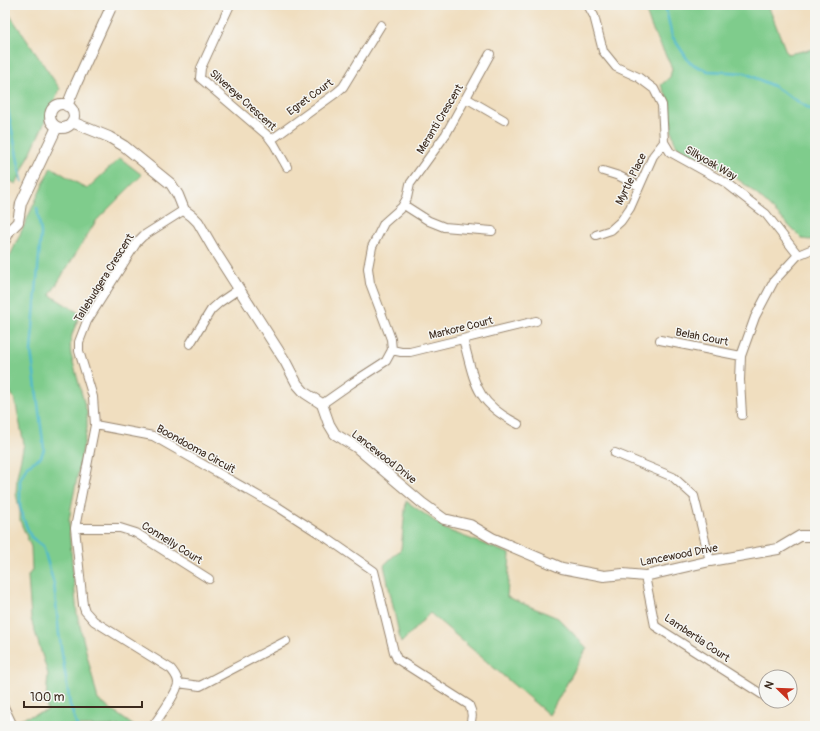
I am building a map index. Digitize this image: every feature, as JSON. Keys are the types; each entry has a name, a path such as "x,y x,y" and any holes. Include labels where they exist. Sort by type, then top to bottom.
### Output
{"street":[{"path":"67,106 112,5"},
{"name":"Silvereye Crescent","path":"230,5 201,68 200,78 271,140 286,167"},
{"path":"588,5 594,16 603,51 616,67 638,77 654,89 662,104 664,142"},
{"name":"Egret Court","path":"271,140 336,93 343,86 381,25"},
{"name":"Meranti Crescent","path":"404,205 410,184 440,144 490,54"},
{"path":"466,98 504,120"},
{"path":"58,105 67,106 73,113 72,122 65,128 57,127 50,120 51,111 58,105"},
{"path":"72,122 109,137 124,146 171,184 178,195 184,210 198,222 285,360 297,384 305,393 322,404 382,364 388,358 392,350 391,339 372,291 368,268 372,247 381,227 387,220 404,205 429,221 444,227 492,231"},
{"path":"5,250 6,233 18,222 21,203 57,127"},
{"name":"Myrtle Place","path":"596,235 611,230 621,221 630,208 653,156 664,142"},
{"name":"Silkyoak Way","path":"664,142 670,152 726,183 766,214 798,255"},
{"path":"603,171 639,186"},
{"name":"Tallebudgera Crescent","path":"95,425 92,397 79,351 82,332 102,296 137,242 143,236 184,210"},
{"path":"742,415 740,356 755,317 774,281 798,255 815,248"},
{"path":"190,344 211,310 239,289"},
{"name":"Markore Court","path":"392,350 410,352 536,321"},
{"path":"463,339 472,375 481,395 499,414 518,424"},
{"name":"Belah Court","path":"660,340 740,356"},
{"name":"Lancewood Drive","path":"322,404 329,424 335,434 356,447 422,503 444,519 470,525 492,538 562,568 604,576 623,574 645,576 710,561 778,549 800,536 815,536"},
{"path":"95,425 75,528 82,596 85,611 88,616 171,669 176,676 178,683 174,693 154,726"},
{"name":"Boondooma Circuit","path":"95,425 153,436 278,507 374,570 397,659 469,706 472,712 472,721 469,726"},
{"path":"615,453 673,477 694,496 710,561"},
{"name":"Connelly Court","path":"75,528 128,529 136,532 209,579"},
{"name":"Lambertia Court","path":"645,576 655,626 758,691"},
{"path":"178,683 200,686 286,641"},
{"path":"5,709 13,726"}],"green space":[{"path":"644,5 768,5 787,54 815,49 815,238 810,240 802,239 765,202 735,177 713,164 680,149 676,145 672,129 669,103 661,85 670,77 672,68 651,26"},
{"path":"5,8 60,89 16,184 5,178"},
{"path":"120,158 142,175 96,221 50,295 79,313 78,321 70,344 71,355 87,413 87,428 69,521 77,614 98,700 134,726 21,726 19,719 47,711 46,699 48,674 31,619 28,576 32,570 31,547 20,521 20,512 16,494 17,476 24,444 15,400 5,383 5,321 8,306 5,302 5,262 10,256 51,167 87,189"},
{"path":"406,501 447,530 510,554 507,597 558,618 587,648 549,715 430,613 401,643 384,565 401,549"}],"waterway":[{"path":"665,5 672,36 690,63 708,71 745,73 773,86 815,112"},
{"path":"5,95 22,181"},
{"path":"37,208 41,233 31,351 44,449 41,457 27,466 20,480 20,507 31,537 43,546 54,584 59,634 70,705 77,726"}]}
